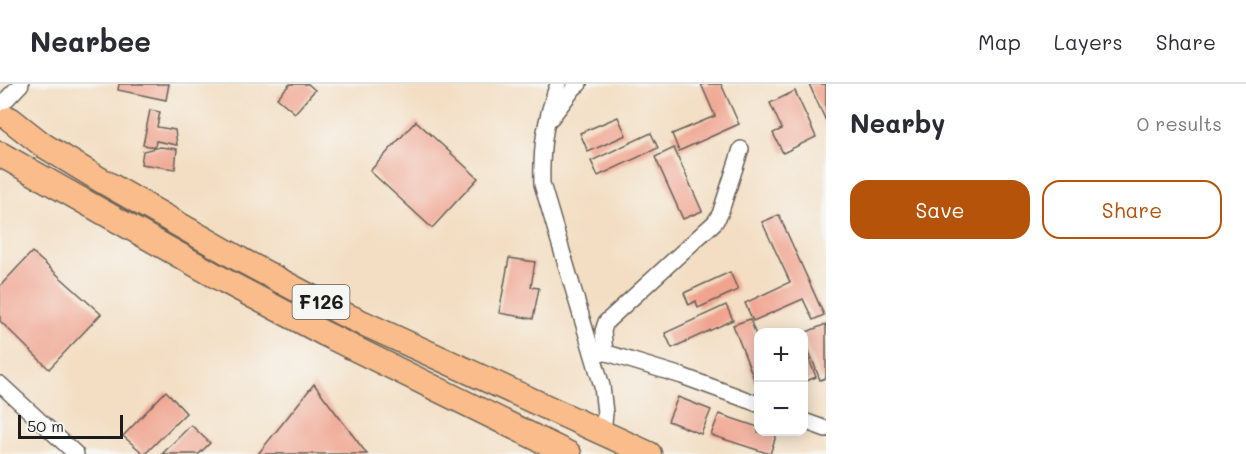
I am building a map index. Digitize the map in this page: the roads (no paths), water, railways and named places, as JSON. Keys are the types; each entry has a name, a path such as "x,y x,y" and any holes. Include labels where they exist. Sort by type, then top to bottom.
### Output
{"main road":[{"path":"0,144 10,128 4,109"},
{"name":"F126","path":"4,109 43,145 240,260 341,313 649,454"},
{"name":"F126","path":"0,154 235,287 569,454"}],"street":[{"path":"4,109 21,84"},
{"path":"558,84 549,108 545,128 542,184 598,351 604,413 603,433"},
{"path":"545,128 579,84"},
{"path":"598,351 606,322 715,222 724,204 741,149"},
{"path":"598,351 682,376 754,402"},
{"path":"0,384 76,454"},
{"path":"808,422 826,429"}]}
